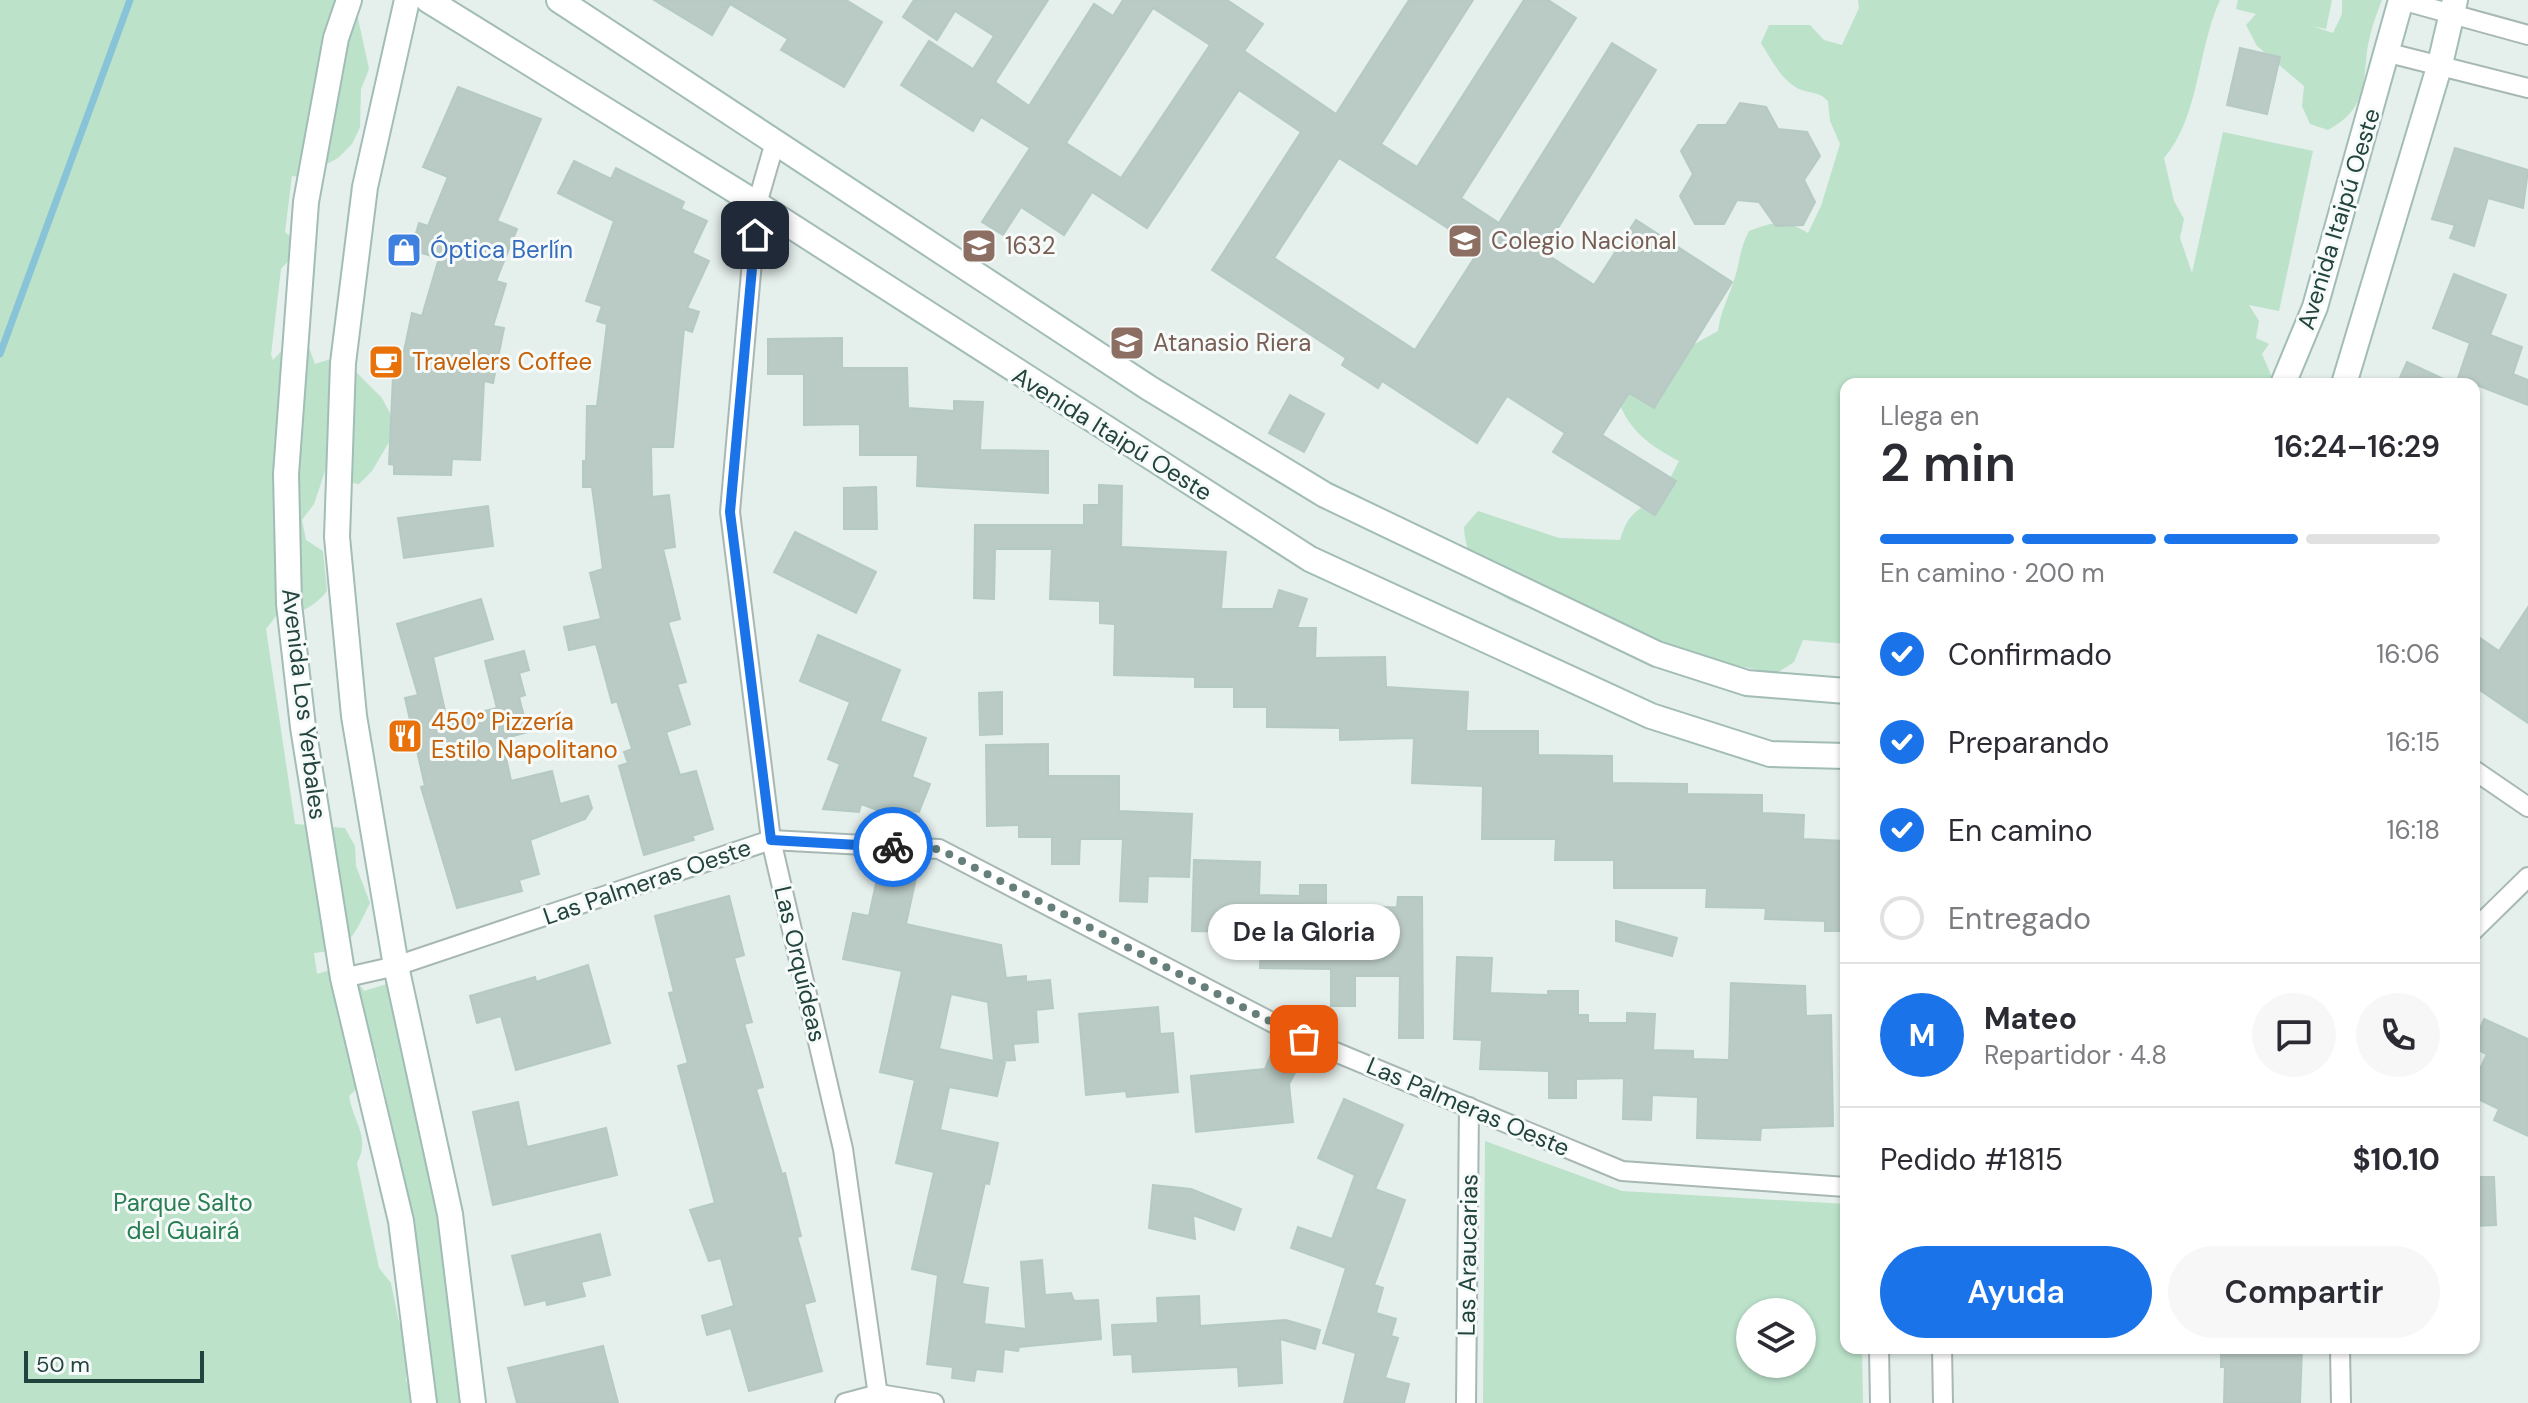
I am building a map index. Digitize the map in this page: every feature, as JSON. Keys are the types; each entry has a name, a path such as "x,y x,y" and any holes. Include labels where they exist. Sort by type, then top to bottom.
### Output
{"street":[{"name":"Avenida Los Yerbales","path":"349,0 336,38 306,202 286,474 289,604 301,712 343,978 401,1221 424,1403"},
{"path":"407,0 365,187 343,363 337,537 354,716 396,966 450,1214 473,1403"},
{"name":"Avenida Itaipú Oeste","path":"428,0 757,204 1310,559 1651,716 1770,754 1840,756"},
{"path":"559,0 1149,388 1325,495 1657,654 1747,683 1840,691"},
{"path":"2401,0 2453,7 2528,35"},
{"name":"Avenida Itaipú Oeste","path":"2285,378 2315,307 2389,53 2401,0"},
{"path":"2346,378 2440,64 2453,7"},
{"path":"2389,53 2528,88"},
{"name":"Las Orquídeas","path":"775,142 757,204 730,512 771,840 843,1149 879,1398"},
{"path":"2480,774 2528,807"},
{"name":"Las Palmeras Oeste","path":"343,978 396,966 771,840 939,849 1304,1039 1622,1171 1840,1187"},
{"path":"2480,924 2528,877"},
{"name":"Las Araucarias","path":"1466,1403 1469,1107"},
{"path":"1879,1354 1880,1403"},
{"path":"1942,1354 1943,1403"},
{"path":"2340,1354 2341,1403"},
{"path":"845,1403 879,1398 934,1403"}],"green space":[{"name":"Parque Salto del Guairá","path":"0,0 354,0 369,69 361,89 360,127 352,144 338,158 303,177 292,176 285,232 296,241 290,259 281,269 271,355 273,360 287,345 308,345 315,364 340,356 382,398 392,417 392,437 372,471 359,484 340,481 326,468 314,504 302,520 306,540 323,551 327,591 304,610 276,616 266,629 295,824 345,828 355,846 356,866 370,903 355,932 344,944 314,953 317,974 330,970 350,972 364,991 390,983 449,1280 460,1403 431,1403 410,1207 377,1057 368,1063 364,1082 349,1096 362,1137 357,1163 379,1268 391,1283 399,1322 409,1341 406,1380 416,1403 0,1403"},
{"path":"1858,0 2220,0 2212,19 2185,123 2164,158 2174,201 2184,219 2180,238 2192,273 2223,132 2313,151 2279,311 2249,305 2259,321 2256,338 2269,344 2262,354 2272,378 1840,378 1840,643 1803,640 1794,662 1777,673 1695,656 1635,638 1612,628 1594,610 1584,605 1568,603 1541,608 1511,601 1498,593 1478,570 1466,542 1464,527 1478,511 1559,538 1620,540 1634,514 1659,500 1679,461 1641,436 1628,420 1618,399 1680,352 1718,331 1749,231 1780,223 1808,233 1821,206 1840,144 1830,121 1828,101 1818,94 1799,89 1787,80 1761,43 1769,25 1810,25 1824,40 1842,45 1859,8"},
{"path":"2238,0 2332,0 2326,29 2312,26 2333,33 2342,14 2342,0 2382,0 2369,38 2361,94 2347,117 2328,130 2310,124 2302,106 2304,86 2257,46 2246,25 2256,14 2236,9"},
{"path":"1485,1141 1622,1191 1840,1204 1840,1354 1862,1354 1863,1403 1483,1403"}],"building":[{"path":"654,0 846,0 882,22 844,87 781,50 788,39 730,4 712,35"},
{"path":"914,0 1048,0 995,82 1029,106 1094,4 1113,16 1123,0 1227,0 1263,24 1244,51 1336,114 1409,0 1473,0 1381,144 1417,167 1524,0 1548,0 1576,18 1461,198 1499,223 1612,43 1656,70 1543,252 1594,285 1636,220 1732,282 1654,408 1629,393 1602,435 1676,481 1655,515 1553,452 1565,433 1507,396 1477,443 1382,381 1378,388 1342,365 1346,358 1212,270 1301,132 1239,90 1147,228 1092,192 1064,235 1021,207 1003,235 982,222 1030,148 981,117 973,131 901,85 929,41 973,69 994,36 955,11 937,40 903,17","holes":["1153,8 1210,45 1121,178 1066,143","1339,158 1480,249 1415,350 1274,258"]},
{"path":"2240,48 2280,57 2267,114 2227,105"},
{"path":"458,87 541,119 497,221 517,229 496,281 506,284 493,326 504,328 493,383 484,381 480,460 452,459 451,475 394,474 394,465 389,464 394,354 403,356 412,313 422,316 439,258 411,250 419,223 428,226 448,177 423,167"},
{"path":"1740,103 1766,107 1778,129 1807,132 1820,156 1804,180 1815,202 1803,225 1776,226 1759,202 1737,200 1724,224 1695,224 1680,196 1693,174 1681,151 1698,125 1726,125"},
{"path":"2455,148 2528,170 2523,208 2488,198 2474,246 2450,238 2455,225 2432,219"},
{"path":"574,161 611,179 616,168 684,202 681,209 707,221 692,253 709,261 687,308 699,312 692,332 684,329 673,447 651,447 652,497 669,495 675,547 663,549 680,619 668,622 686,682 677,684 690,724 666,732 680,775 696,771 713,829 692,836 694,840 644,855 619,766 628,763 624,752 632,749 617,701 612,703 596,644 569,650 564,627 601,619 590,573 603,569 592,487 583,487 583,461 586,461 587,406 597,406 607,324 597,321 602,306 586,301 614,221 558,193"},
{"path":"2454,274 2506,295 2490,335 2522,347 2513,374 2528,380 2528,405 2480,386 2480,378 2458,378 2470,343 2433,328"},
{"path":"842,338 842,368 907,368 908,408 954,411 954,401 983,402 980,450 1048,451 1048,493 917,486 918,455 860,455 860,424 804,425 804,374 768,374 768,339"},
{"path":"2407,362 2441,378 2400,378"},
{"path":"1290,395 1324,414 1304,452 1269,433"},
{"path":"1099,485 1122,486 1121,547 1226,552 1221,609 1273,609 1279,590 1307,599 1297,628 1316,628 1315,658 1385,657 1386,687 1468,692 1466,731 1538,731 1538,755 1612,756 1612,783 1687,784 1687,794 1762,795 1762,813 1804,815 1803,839 1840,841 1840,931 1825,931 1825,921 1765,919 1766,908 1706,907 1707,888 1614,888 1614,860 1555,860 1556,839 1482,839 1483,786 1412,783 1414,738 1340,740 1340,728 1267,727 1267,707 1234,707 1234,687 1195,687 1195,677 1114,675 1115,624 1100,623 1100,601 1050,599 1052,549 995,549 994,599 974,598 975,525 1084,525 1084,505 1099,505"},
{"path":"876,487 877,529 844,529 844,488"},
{"path":"488,506 493,546 404,558 398,518"},
{"path":"795,532 876,572 856,613 774,572"},
{"path":"481,599 493,639 433,657 447,720 497,708 485,661 524,651 529,670 519,673 525,695 519,697 528,732 502,739 511,781 552,771 560,804 588,796 592,808 585,819 530,840 539,874 519,880 522,891 457,908 421,787 425,786 405,698 418,695 397,624"},
{"path":"2528,607 2528,723 2480,690 2480,638 2499,651"},
{"path":"818,635 900,670 880,721 926,738 912,777 930,784 919,812 887,807 885,813 861,804 859,812 823,809 840,764 828,759 850,702 800,681"},
{"path":"1002,692 1002,734 980,735 979,693"},
{"path":"1048,744 1048,776 1119,776 1119,811 1192,814 1189,877 1148,876 1147,902 1120,901 1123,839 1080,839 1079,864 1052,864 1052,837 1019,837 1019,825 987,826 986,745"},
{"path":"1194,860 1260,862 1259,895 1300,896 1300,885 1326,885 1326,908 1397,907 1398,897 1422,897 1423,1038 1399,1038 1400,976 1355,976 1355,1006 1331,1006 1331,969 1260,968 1261,942 1243,942 1243,932 1192,931"},
{"path":"880,865 905,870 916,878 906,924 1001,945 1006,978 1026,976 1026,982 1050,980 1053,1008 1036,1010 1038,1042 1013,1044 1015,1060 998,1061 1005,1063 997,1096 949,1087 940,1130 998,1143 989,1184 985,1183 962,1284 988,1288 984,1324 1026,1329 1021,1262 1042,1260 1045,1295 1071,1293 1074,1301 1098,1300 1101,1339 1019,1347 1018,1351 1004,1349 1002,1372 976,1369 974,1381 952,1378 953,1367 927,1364 938,1275 912,1269 934,1172 896,1163 915,1080 880,1072 902,971 843,959 853,913 869,916","holes":["951,994 988,1002 994,1061 939,1049"]},
{"path":"729,896 744,955 734,958 752,1022 744,1024 763,1087 756,1089 782,1174 785,1173 801,1236 797,1237 815,1301 804,1304 822,1371 749,1391 731,1328 707,1335 702,1316 734,1306 721,1258 709,1261 690,1210 715,1203 678,1066 688,1063 669,993 674,992 655,916"},
{"path":"1616,921 1677,938 1672,956 1616,941"},
{"path":"1457,957 1492,958 1490,993 1548,995 1548,991 1578,991 1578,1015 1588,1015 1588,1023 1627,1023 1627,1013 1655,1014 1653,1050 1693,1051 1693,1059 1729,1060 1731,983 1805,986 1806,1016 1831,1015 1833,1126 1761,1128 1760,1140 1697,1138 1698,1097 1652,1095 1651,1120 1623,1119 1624,1078 1576,1079 1576,1098 1549,1098 1549,1071 1480,1069 1482,1040 1454,1039"},
{"path":"588,965 610,1043 516,1070 501,1016 477,1023 470,996 535,977 536,982"},
{"path":"1158,1007 1160,1034 1173,1033 1178,1092 1127,1097 1126,1091 1086,1095 1079,1014"},
{"path":"2484,1019 2528,1039 2528,1136 2494,1120 2499,1109 2480,1100 2480,1069 2487,1054 2480,1051 2480,1028"},
{"path":"1271,1054 1298,1067 1289,1084 1293,1122 1196,1132 1191,1076 1265,1069"},
{"path":"1344,1099 1403,1125 1375,1189 1405,1200 1374,1285 1383,1288 1376,1313 1396,1319 1391,1336 1398,1338 1385,1378 1409,1384 1404,1403 1344,1403 1356,1353 1323,1343 1346,1268 1291,1248 1298,1227 1332,1239 1355,1175 1318,1158"},
{"path":"518,1102 527,1147 606,1128 617,1175 493,1205 473,1112"},
{"path":"2480,1177 2494,1177 2496,1225 2480,1226"},
{"path":"1153,1185 1191,1189 1241,1209 1234,1230 1193,1215 1195,1239 1149,1228"},
{"path":"600,1234 610,1275 581,1282 585,1296 547,1305 546,1300 525,1305 512,1256"},
{"path":"1199,1296 1200,1326 1286,1320 1320,1330 1315,1349 1280,1339 1282,1383 1239,1386 1238,1367 1133,1372 1132,1354 1114,1355 1112,1325 1158,1323 1157,1298"},
{"path":"603,1346 618,1403 517,1403 508,1368"},
{"path":"2221,1354 2302,1354 2300,1403 2224,1403 2225,1367 2221,1367"}],"waterway":[{"path":"0,354 130,0"}],"way so far":[{"path":"893,847 939,849 1304,1039"}],"place":[{"name":"Colegio Nacional","path":"1465,241"},
{"name":"1632","path":"979,246"},
{"name":"Óptica Berlín","path":"404,250"},
{"name":"Atanasio Riera","path":"1127,343"},
{"name":"Travelers Coffee","path":"386,362"},
{"name":"450° Pizzería Estilo Napolitano","path":"405,736"},
{"name":"De la Gloria","path":"1304,1039"}],"route":[{"path":"755,235 730,512 771,840 893,847"}]}
